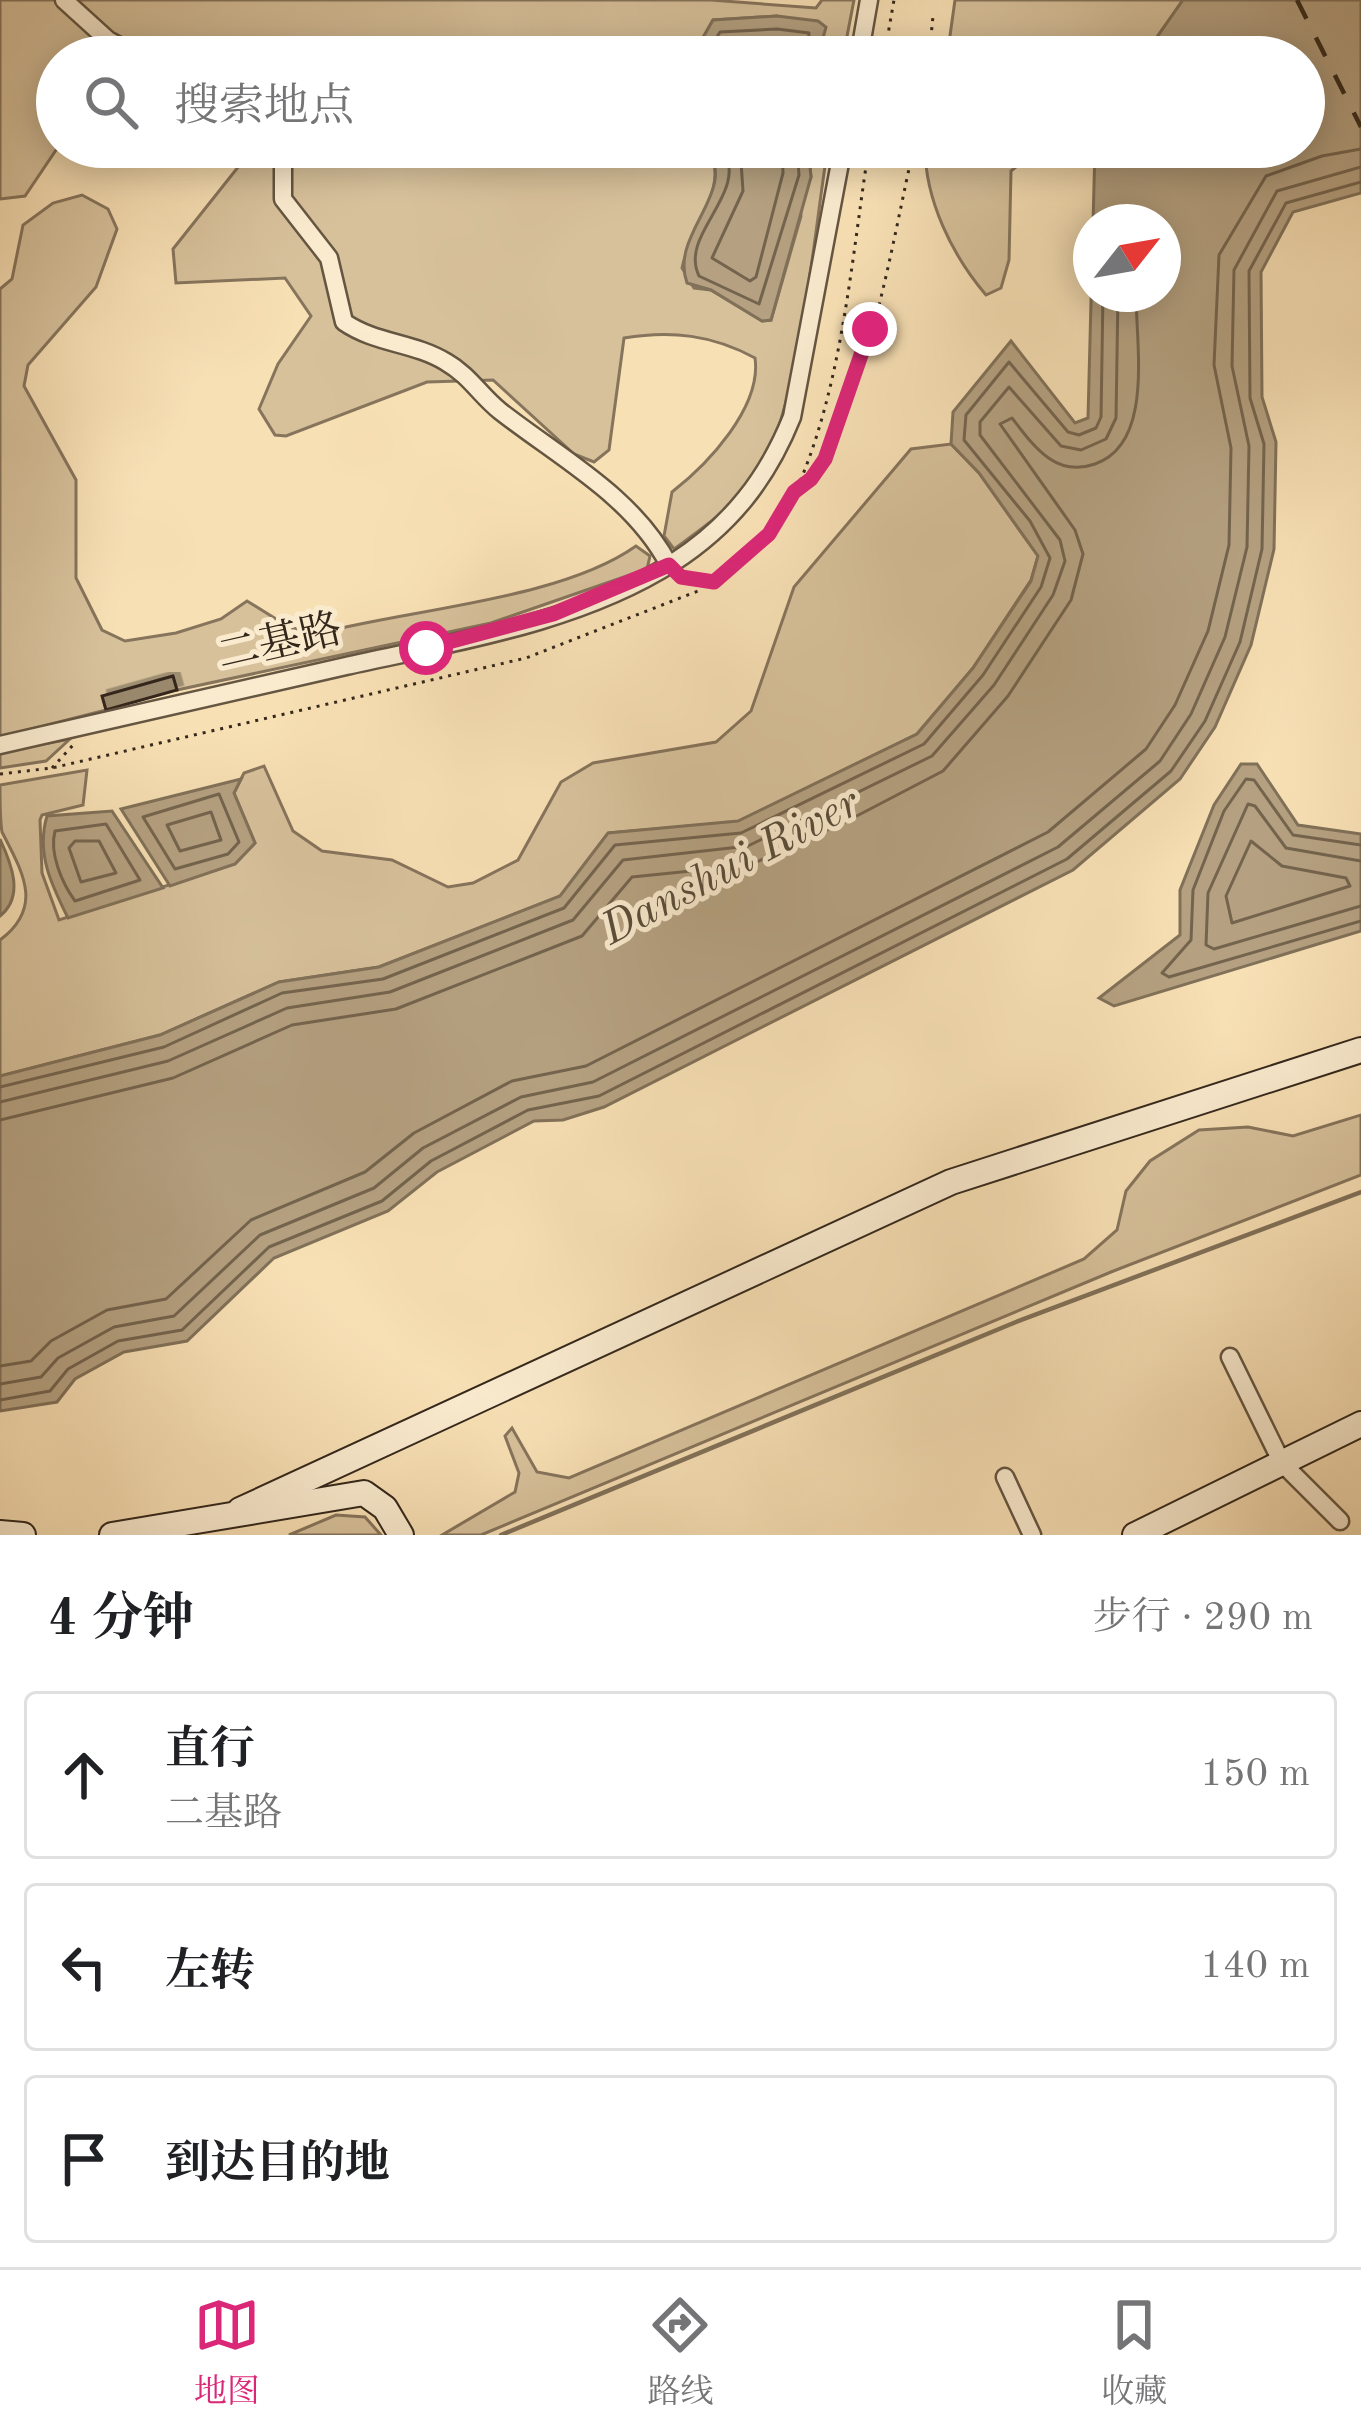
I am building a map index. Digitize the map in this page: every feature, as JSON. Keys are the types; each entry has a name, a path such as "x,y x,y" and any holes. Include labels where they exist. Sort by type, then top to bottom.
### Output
{"street":[{"path":"64,0 104,36"},
{"path":"863,36 869,0"},
{"path":"283,168 284,200 329,258 344,322 365,337 418,348 478,385 494,407 610,493 652,533 669,565"},
{"name":"二基路","path":"0,745 469,638 553,614 669,565 746,503 777,454 801,374 839,168"},
{"path":"240,1510 951,1182 1361,1050"},
{"path":"1230,1357 1282,1463 1340,1521"},
{"path":"1135,1535 1361,1424"},
{"path":"1005,1477 1032,1535"},
{"path":"112,1535 240,1510 364,1493 385,1508 401,1535"},
{"path":"0,1533 22,1535"}],"lane":[{"path":"669,565 681,577 714,582"}],"path":[{"path":"888,36 894,0"},
{"path":"931,36 933,16"},
{"path":"0,775 52,768 526,658 640,618 714,582 769,534 794,492 839,342 866,168"},
{"path":"794,492 811,479 844,416 909,168"},
{"path":"52,768 91,724"}],"shaded area":[{"path":"0,0 711,0 816,8 822,0 854,0 847,36 822,36 777,16 713,20 704,36 36,36 36,168 44,168 25,196 0,199"},
{"path":"955,0 1183,0 1158,36 950,36"},
{"path":"237,168 714,168 707,207 682,268 694,288 711,290 762,321 771,320 810,168 825,168 796,357 775,436 754,479 734,502 674,549 664,536 672,492 730,433 750,396 755,358 707,339 675,335 624,338 609,450 594,462 574,454 493,380 427,382 286,436 275,435 259,409 278,364 311,316 285,278 176,283 173,249"},
{"path":"926,168 1015,168 1009,260 1001,288 986,295 962,262"},
{"path":"82,195 108,209 117,229 96,287 28,365 24,386 76,480 76,578 102,630 125,641 176,633 221,619 247,601 289,627 316,634 526,591 604,564 636,546 650,556 647,569 491,623 177,690 172,676 103,696 106,710 0,737 0,289 12,279 23,225 53,203"},
{"path":"951,444 979,473 1038,556 1031,580 973,668 917,734 738,822 609,833 561,896 379,967 279,982 160,1035 0,1076 0,940 14,928 26,902 22,875 2,832 0,785 87,770 83,805 42,815 40,820 42,873 59,920 235,864 255,843 234,793 244,773 264,766 293,831 322,851 392,860 448,887 473,883 518,860 561,782 593,763 716,742 751,711 794,587 911,449"},
{"path":"70,739 46,761 0,768 0,752"},
{"path":"1361,1115 1361,1175 1111,1272 481,1535 442,1535 515,1492 519,1473 505,1436 512,1428 537,1472 569,1478 1084,1259 1117,1230 1126,1191 1150,1161 1199,1130 1248,1127 1293,1136"},
{"path":"336,1515 365,1517 381,1535 289,1535"}],"water":[{"name":"Danshui River","path":"1183,0 1361,0 1361,193 1293,212 1261,272 1262,397 1276,442 1274,549 1251,645 1215,727 1180,779 1073,870 604,1107 563,1120 534,1121 437,1172 388,1211 274,1258 187,1341 124,1352 75,1379 57,1402 0,1411 0,1076 160,1035 279,982 379,967 560,896 608,833 738,821 917,734 973,668 1031,581 1038,556 979,473 951,444 953,412 1011,341 1075,423 1088,418 1091,312 1181,312 1181,204 1093,204 1094,168 1325,168 1325,36 1158,36"},
{"path":"777,16 818,21 826,27 824,36 704,36 713,20"},
{"path":"715,168 810,168 771,320 762,321 711,290 687,283 687,247 715,181"},
{"path":"1241,764 1257,764 1298,825 1361,834 1361,931 1114,1006 1099,998 1180,935 1180,890 1214,805"},
{"path":"241,779 234,793 255,843 235,864 170,886 121,809"},
{"path":"112,811 163,888 68,918 44,856 47,816"},
{"path":"0,839 14,889 0,916"}],"building":[{"path":"173,676 177,690 106,710 102,696"}],"waterway":[{"path":"501,1535 1016,1322 1361,1192"}],"railway":[{"path":"1297,0 1315,36"},
{"path":"1325,56 1361,127"}],"route":[{"path":"426,648 553,614 669,565 681,577 714,582 769,534 786,513 794,492 825,459 844,416 870,329"}]}
